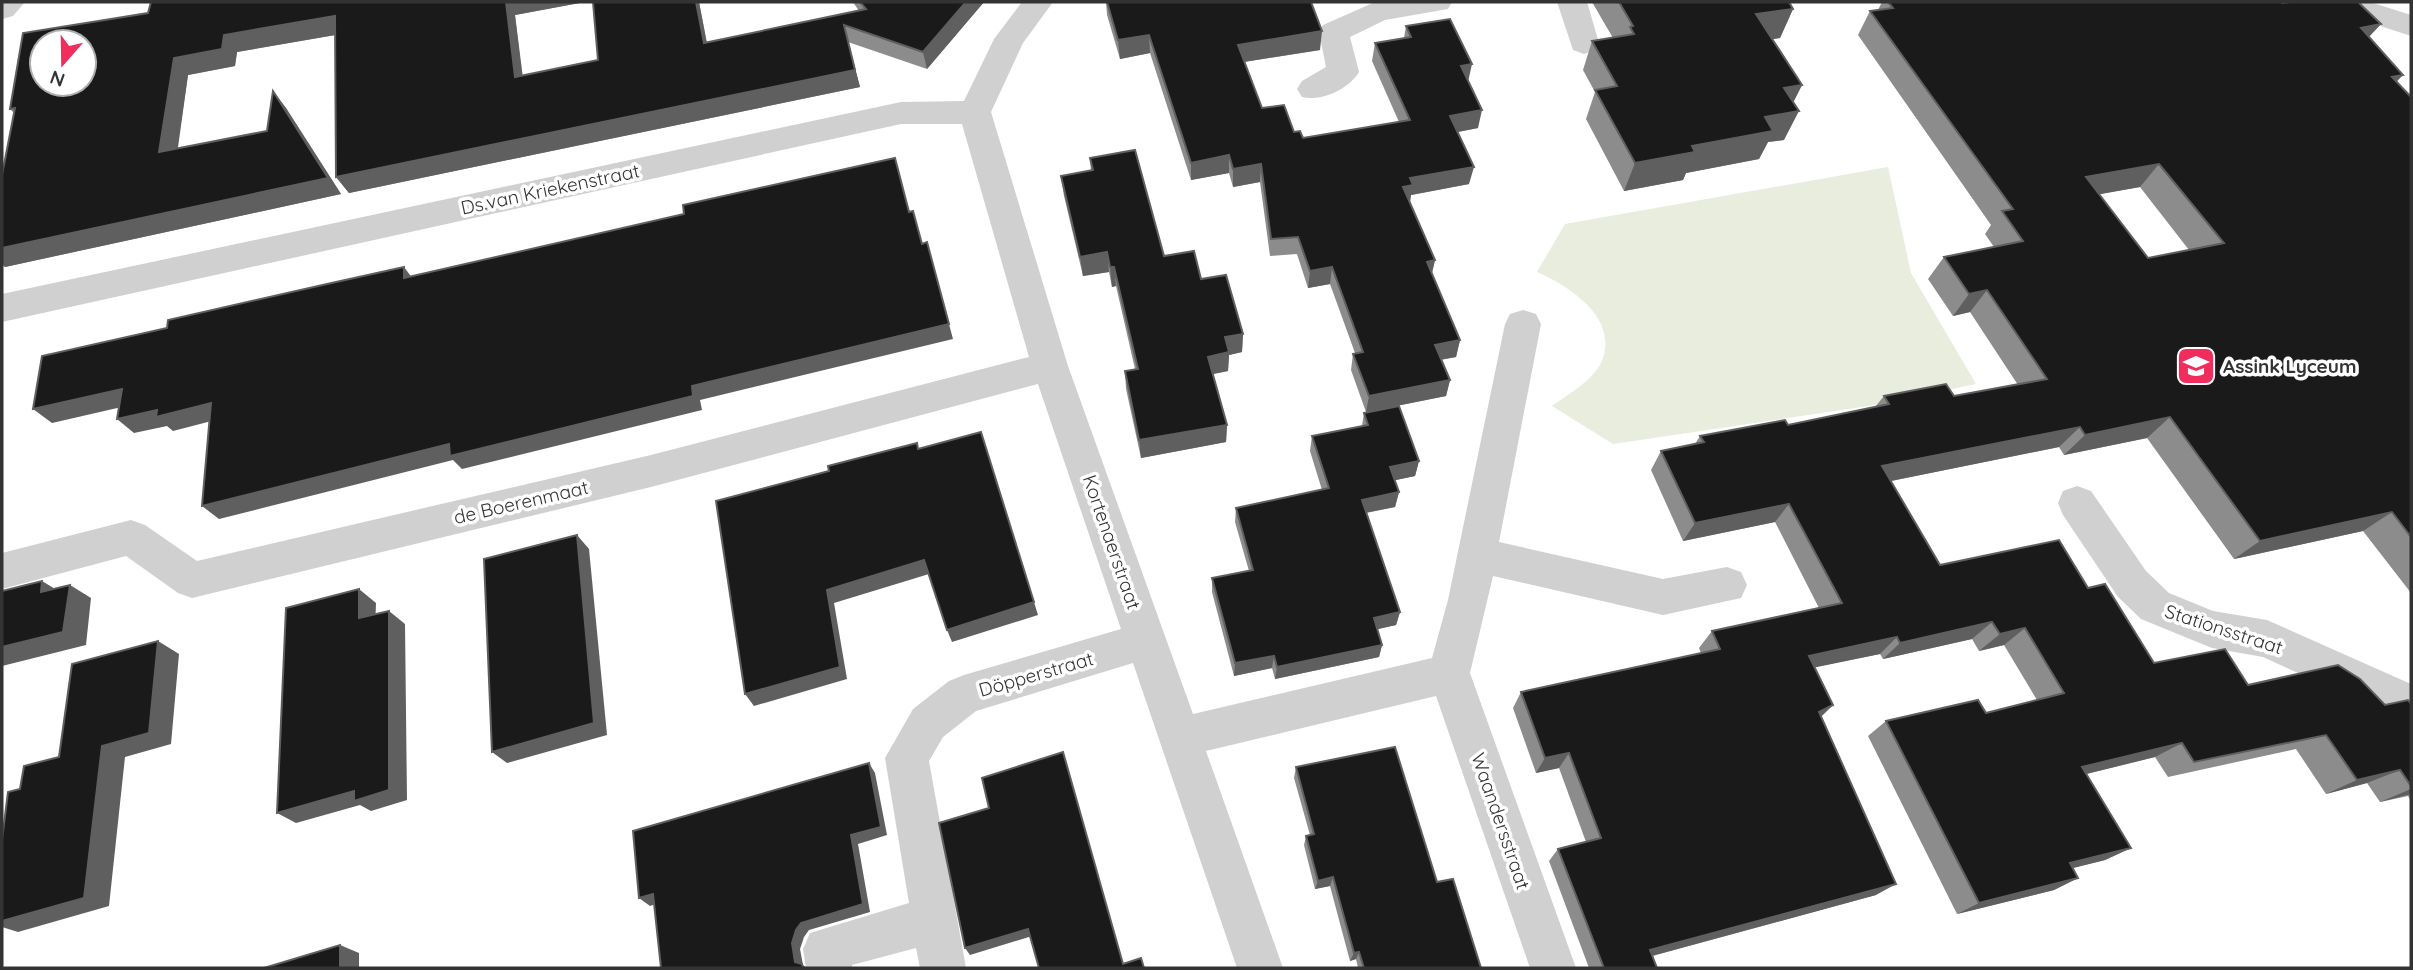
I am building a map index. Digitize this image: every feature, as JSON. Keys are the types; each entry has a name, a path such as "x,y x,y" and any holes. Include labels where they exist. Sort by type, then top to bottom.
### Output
{"street":[{"path":"2,9 10,2"},
{"path":"975,112 1009,39 1038,2"},
{"path":"1313,89 1343,72 1334,32 1378,11 1437,2"},
{"path":"1572,2 1584,43"},
{"path":"2339,2 2370,7 2411,26"},
{"name":"Ds.van Kriekenstraat","path":"2,308 901,113 975,112"},
{"name":"Kortenaerstraat","path":"975,112 1049,366 1260,968"},
{"path":"1181,737 1449,673 1477,555 1523,324"},
{"name":"de Boerenmaat","path":"2,571 131,537 192,580 651,471 1049,366"},
{"name":"Stationsstraat","path":"2077,503 2132,584 2155,606 2212,629 2267,639 2411,705"},
{"path":"1477,555 1663,597 1727,585"},
{"name":"Döpperstraat","path":"943,968 907,758 928,723 964,695 1146,640"},
{"name":"Waandersstraat","path":"1449,673 1553,968"},
{"path":"829,968 826,949 933,920"}],"shaded area":[{"path":"1888,167 1911,273 1976,384 1875,405 1613,444 1552,406 1595,373 1603,358 1605,343 1597,316 1587,305 1563,286 1537,272 1565,224"}],"building":[{"path":"151,2 506,2 515,77 598,60 593,2 696,2 704,43 866,9 860,2 966,2 923,52 844,25 855,70 336,177 335,16 224,35 222,49 174,58 159,152 267,131 273,91 328,178 2,248 2,175 15,108 10,109 23,33 28,32 28,98 98,98 98,28 54,28 148,13"},
{"path":"1107,2 1311,2 1322,31 1238,45 1262,108 1284,105 1294,132 1300,131 1303,138 1410,120 1375,43 1411,37 1406,26 1450,19 1472,64 1461,66 1482,110 1450,116 1474,167 1410,178 1413,185 1403,187 1435,260 1427,262 1460,340 1435,345 1450,380 1369,396 1353,354 1363,352 1332,267 1310,271 1298,237 1271,239 1261,164 1233,169 1229,155 1191,163 1149,35 1118,40"},
{"path":"1619,2 1789,2 1793,9 1756,14 1802,85 1784,88 1799,111 1765,117 1773,131 1692,146 1695,152 1635,163 1595,90 1617,86 1592,41 1634,34 1630,27 1633,26"},
{"path":"1888,2 2358,2 2381,24 2361,28 2403,75 2392,77 2411,97 2411,537 2392,512 2260,541 2170,417 2085,435 2080,427 1882,466 1940,565 2059,540 2088,588 2105,584 2154,663 2225,649 2248,685 2338,665 2360,679 2385,705 2408,700 2411,704 2411,786 2400,770 2357,780 2326,735 2194,762 2182,743 2082,767 2131,848 2070,863 2078,878 1979,903 1886,721 1978,700 1986,713 2064,693 2025,628 2000,634 1992,622 1900,643 1897,637 1809,656 1833,705 1819,712 1896,884 1650,950 1657,968 1604,968 1558,849 1601,838 1569,753 1545,758 1521,692 1720,649 1712,631 1842,603 1789,504 1695,523 1661,451 1704,442 1700,436 1785,420 1788,425 1889,404 1884,396 1946,384 1954,396 2047,379 1987,290 1969,294 1944,257 2023,241 2002,211 2013,209 1870,11 1893,8","holes":["2159,164 2224,243 2148,258 2086,177"]},
{"path":"1135,150 1164,256 1194,251 1201,279 1226,275 1243,334 1225,337 1229,352 1208,357 1227,425 1139,440 1125,371 1138,369 1114,267 1110,267 1107,252 1080,257 1061,176 1093,170 1090,158"},
{"path":"895,158 909,212 913,211 922,244 927,242 949,324 692,386 693,396 450,456 449,444 202,506 211,403 156,417 157,410 117,419 122,389 33,409 42,356 167,328 168,320 327,284 404,267 404,278 684,214 683,205"},
{"path":"1399,406 1419,461 1390,467 1399,492 1362,500 1400,612 1374,618 1382,645 1277,667 1274,656 1235,663 1212,578 1253,570 1236,508 1329,488 1312,436 1368,425 1364,413"},
{"path":"981,432 1034,602 947,630 924,560 827,590 840,667 745,694 716,501 829,471 828,466 917,443 918,449"},
{"path":"577,535 594,723 492,752 484,559"},
{"path":"42,581 41,592 70,585 63,632 2,647 2,591"},
{"path":"359,589 359,618 389,611 389,790 354,801 354,791 277,813 286,608"},
{"path":"158,641 149,733 102,746 84,898 2,921 2,840 8,792 20,789 24,766 59,757 72,664"},
{"path":"1395,747 1437,882 1453,879 1481,968 1364,968 1359,952 1354,953 1333,877 1318,881 1306,836 1314,834 1296,767"},
{"path":"1063,752 1123,964 1141,958 1144,968 1039,968 1028,929 965,948 939,823 989,808 982,778"},
{"path":"869,763 881,827 851,835 863,904 801,923 792,943 795,962 802,964 803,968 661,968 653,894 639,898 633,831"},
{"path":"340,945 340,968 264,968"}],"place":[{"name":"Assink Lyceum","path":"2196,366"}]}
